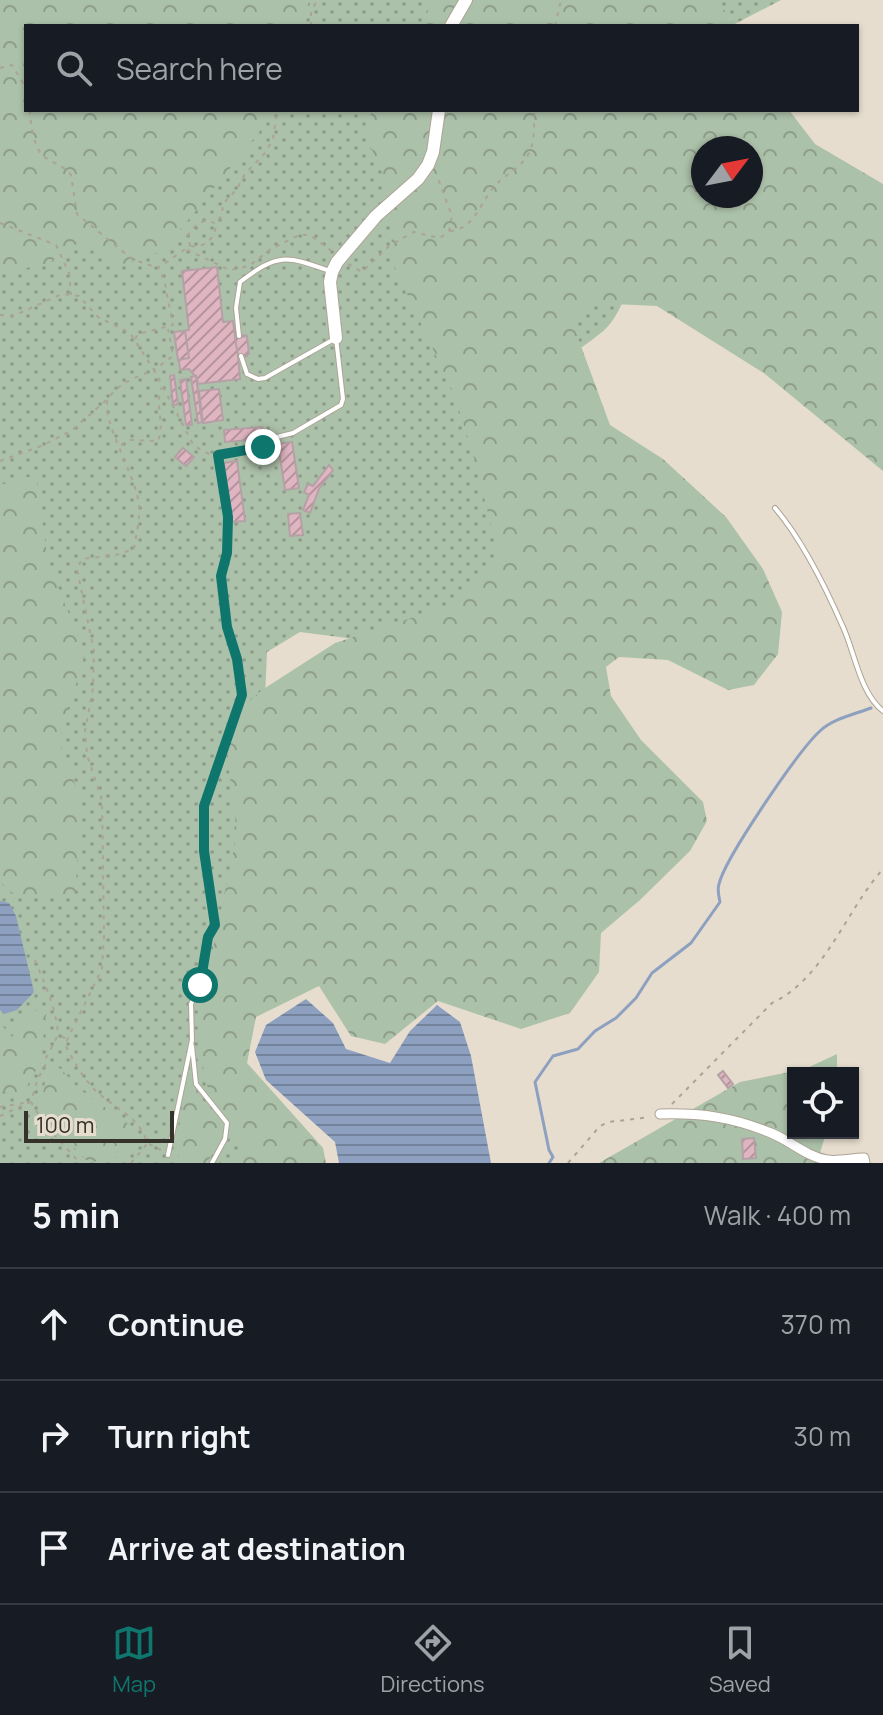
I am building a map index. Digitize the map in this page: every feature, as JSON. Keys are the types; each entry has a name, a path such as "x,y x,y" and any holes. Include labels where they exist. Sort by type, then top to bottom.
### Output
{"street":[{"path":"452,24 466,0"},
{"path":"336,338 330,282 332,272 376,216 418,179 428,165 439,112"},
{"path":"660,1114 687,1112 715,1116 773,1133 808,1156 831,1161 864,1158 865,1163"}],"lane":[{"path":"239,336 236,308 240,282 248,276 268,263 291,257 332,272"},
{"path":"212,1163 225,1139 227,1123 196,1084 191,1004 200,985 208,937 215,925 204,851 204,806 242,695 237,659 227,627 221,576 227,553 228,517 218,455 263,447 341,405 343,399 336,338 265,378 258,379 247,374 241,356"},
{"path":"775,508 809,558 842,625 870,695 883,711"},
{"path":"168,1155 192,1040"}],"path":[{"path":"311,24 311,13 317,0"},
{"path":"555,24 561,0"},
{"path":"0,68 12,65 24,85"},
{"path":"30,112 38,149 43,156 71,175 77,214 132,259 158,268 164,279 173,325 138,334 135,339"},
{"path":"158,268 190,246 199,246 210,240 216,232 223,204 273,139 277,112"},
{"path":"348,264 362,272 388,247 413,232 440,238 469,222 492,188 523,162 531,148 534,112"},
{"path":"437,176 452,216 449,231"},
{"path":"190,246 188,235 201,221 216,224"},
{"path":"0,223 56,245 69,273 71,295"},
{"path":"186,249 230,270 249,266 271,249 299,235 310,235 334,252"},
{"path":"0,315 13,316 62,294 79,296 98,317 130,333 154,370 194,446 218,455"},
{"path":"0,461 71,431 127,382 154,370 173,356 167,327"},
{"path":"120,445 131,440 158,441 162,431 158,396 161,387"},
{"path":"111,396 107,402 107,417 120,445 139,504 134,549 116,555 82,559 77,569 94,651 93,688 85,731 87,755 102,800 104,936 102,969 65,1044 73,1061 97,1091 143,1129 147,1144 131,1163"},
{"path":"568,1163 600,1126 660,1114 692,1087 772,1003 788,995 817,964 883,869"},
{"path":"35,960 51,996 58,1035 46,1058 31,1102 45,1125 80,1163"},
{"path":"58,1035 66,1038"},
{"path":"0,1107 31,1102"},
{"path":"0,1116 31,1102"}],"green space":[{"path":"0,0 781,0 735,24 24,24 24,112 656,112 636,261 616,315 592,340 514,388 518,585 432,649 300,632 267,652 261,790 218,1056 257,1163 0,1163"},
{"path":"0,0 310,0 299,24 24,24 24,112 265,112 260,131 163,251 120,265 78,243 46,265 0,272"},
{"path":"434,0 719,0 731,24 421,24"},
{"path":"372,112 791,112 815,144 883,184 883,471 765,374 657,306 590,303 571,319 610,425 663,459 726,517 763,569 782,612 778,654 754,685 728,690 668,660 619,657 606,667 611,696 641,740 703,802 707,821 690,851 601,933 599,972 570,1013 521,1029 438,1001 385,1044 351,1036 319,986 256,1017 247,1063 323,1148 326,1163 234,1163 242,1151 204,1080 200,1010 237,834 228,761 227,721 262,690 335,643 460,602 498,554 476,464 454,394 395,268 384,177 363,130"},
{"path":"36,475 48,562 85,654 59,741 81,801 75,898 16,896 0,882 0,485"},
{"path":"47,1008 40,1063 21,1097 0,1091 0,1023 12,1037 26,1013"},
{"path":"837,1054 837,1067 809,1067"},
{"path":"54,1065 78,1088 138,1131 136,1142 131,1147 114,1158 87,1161 57,1129 41,1103 46,1078"},
{"path":"189,1068 197,1094 223,1121 222,1137 207,1163 179,1163 177,1139"},
{"path":"787,1073 787,1139 824,1139 817,1163 599,1163 740,1082"}],"water":[{"path":"0,901 9,903 16,916 34,992 17,1010 4,1014 0,1010"},
{"path":"306,999 333,1023 346,1049 390,1063 410,1031 437,1005 460,1022 471,1056 491,1163 339,1163 335,1142 266,1080 255,1052 266,1025"}],"building":[{"path":"217,267 223,322 233,321 235,336 245,335 247,356 238,356 240,379 198,384 189,369 180,370 176,332 189,330 182,271"},
{"path":"185,331 189,358 178,360 174,332"},
{"path":"247,336 249,354 238,356 235,338"},
{"path":"174,375 178,404 173,405 170,376"},
{"path":"196,376 202,422 198,423 191,377"},
{"path":"186,379 192,425 186,425 180,380"},
{"path":"219,389 223,420 203,423 199,391"},
{"path":"262,427 263,439 225,442 224,430"},
{"path":"292,442 299,488 285,490 278,444"},
{"path":"183,448 194,457 186,466 175,457"},
{"path":"237,461 245,521 232,522 224,463"},
{"path":"329,465 333,470 319,489 310,513 303,510 309,495 304,492 308,484 313,486"},
{"path":"300,513 303,535 290,536 288,514"},
{"path":"723,1071 733,1084 728,1088 718,1075"},
{"path":"754,1138 756,1158 743,1159 742,1139"}],"waterway":[{"path":"549,1163 553,1157 535,1082 553,1056 578,1049 595,1031 616,1018 636,998 652,973 691,943 720,902 719,884 734,852 796,759 825,727 871,708"}],"route":[{"path":"200,985 208,937 215,925 204,851 204,806 242,695 237,659 227,627 221,576 227,553 228,517 218,455 263,447"}]}
